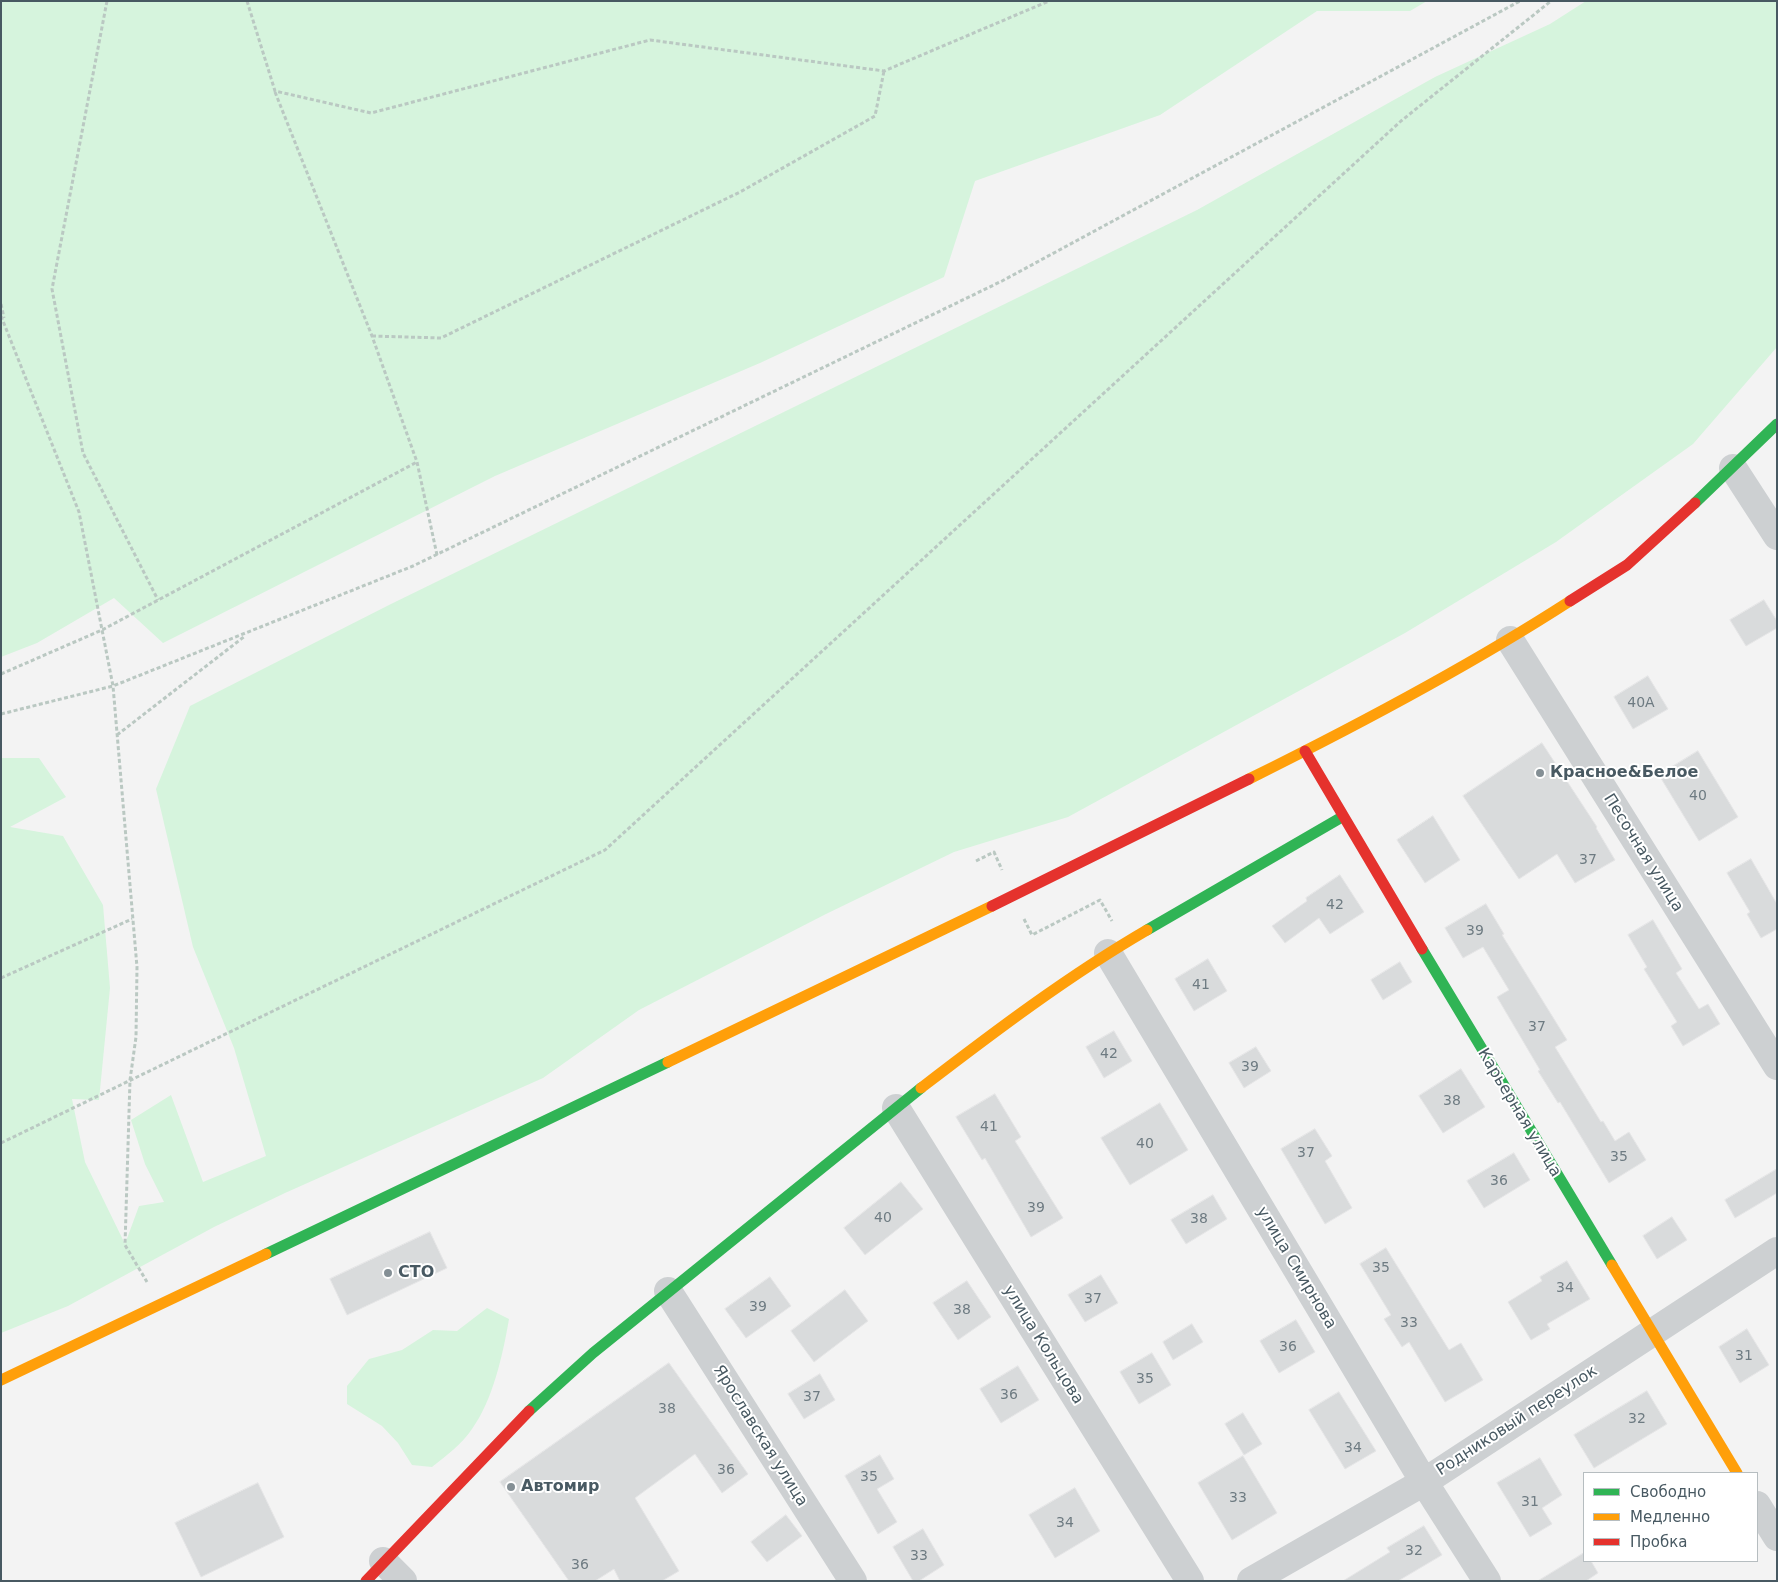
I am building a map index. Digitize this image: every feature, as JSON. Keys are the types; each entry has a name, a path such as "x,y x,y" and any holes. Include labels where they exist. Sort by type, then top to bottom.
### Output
{"street":[{"path":"1,1380 880,961 1305,751 1510,640 1627,564 1733,468 1777,424"},
{"path":"1733,468 1777,536"},
{"name":"Песочная улица","path":"1510,640 1777,1066"},
{"name":"Карьерная улица","path":"1305,751 1342,816 1652,1333 1737,1472"},
{"path":"403,1581 375,1571 518,1421 593,1353 668,1291 994,1032 1108,953 1268,857 1342,816"},
{"name":"улица Смирнова","path":"1108,953 1424,1482 1487,1581"},
{"name":"улица Кольцова","path":"896,1108 1190,1581"},
{"name":"Родниковый переулок","path":"1251,1581 1424,1482 1777,1251"},
{"name":"Ярославская улица","path":"668,1291 853,1581"},
{"path":"1758,1507 1777,1537"}],"path":[{"path":"107,1 52,289 83,453 158,600"},
{"path":"247,1 275,91 372,336 417,462 437,555"},
{"path":"275,91 371,114 650,40 884,71 1049,1"},
{"path":"1,714 113,686 437,555 1002,281 1520,1"},
{"path":"1,1142 605,850 1401,121 1551,1"},
{"path":"372,336 441,338 740,192 874,116 884,71"},
{"path":"1,304 4,324"},
{"path":"1,316 79,512 113,686 137,967 136,1037 130,1080 125,1245 139,1267"},
{"path":"1,674 102,630 417,462"},
{"path":"117,735 249,632"},
{"path":"1,978 132,919"}],"green space":[{"path":"1,1 1427,1 1410,11 1317,11 1160,115 975,181 944,277 760,363 495,476 163,643 114,598 37,643 1,657"},
{"path":"1586,1 1777,1 1777,347 1693,444 1556,542 1405,633 1068,817 954,852 826,914 639,1010 543,1078 285,1193 214,1227 68,1306 1,1333 1,758 39,758 66,797 10,827 63,836 103,905 110,988 99,1100 72,1099 85,1162 125,1244 139,1206 164,1202 145,1164 131,1120 171,1095 203,1182 266,1156 234,1048 193,947 156,789 190,706 391,604 1197,210 1435,77 1550,24"},
{"path":"487,1308 509,1319 500,1362 486,1404 459,1445 432,1467 412,1465 398,1443 382,1426 347,1404 347,1386 369,1359 402,1350 433,1330 457,1331"}],"building":[{"path":"1764,600 1777,621 1777,628 1746,646 1730,620"},
{"path":"1648,676 1668,709 1633,729 1614,697"},
{"path":"1542,743 1597,827 1615,860 1575,883 1557,854 1519,879 1463,796"},
{"path":"1698,751 1738,817 1699,841 1659,775"},
{"path":"1433,816 1460,860 1425,883 1397,840"},
{"path":"1751,859 1777,904 1777,929 1761,938 1747,914 1750,912 1727,873"},
{"path":"1340,875 1364,912 1330,934 1319,918 1285,943 1272,926 1307,901 1306,898"},
{"path":"1486,904 1504,934 1502,935 1567,1040 1555,1047 1601,1122 1603,1121 1615,1141 1629,1132 1646,1160 1609,1183 1560,1102 1558,1103 1538,1071 1540,1070 1497,997 1509,990 1483,947 1463,958 1445,928"},
{"path":"1653,920 1682,969 1676,973 1699,1009 1708,1004 1720,1024 1683,1046 1671,1026 1677,1022 1644,969 1647,967 1628,935"},
{"path":"1208,959 1227,991 1194,1011 1175,979"},
{"path":"1400,962 1412,982 1383,1000 1371,980"},
{"path":"1114,1031 1132,1061 1104,1078 1086,1047"},
{"path":"1256,1047 1271,1071 1244,1088 1229,1063"},
{"path":"1461,1069 1485,1107 1443,1133 1419,1096"},
{"path":"995,1094 1021,1137 1015,1141 1063,1218 1031,1237 985,1158 982,1160 956,1117"},
{"path":"1160,1103 1188,1150 1130,1185 1101,1138"},
{"path":"1315,1129 1332,1156 1325,1161 1352,1208 1325,1224 1281,1149"},
{"path":"1514,1153 1530,1180 1484,1208 1467,1181"},
{"path":"1777,1169 1777,1193 1735,1218 1725,1200"},
{"path":"901,1182 923,1209 865,1255 844,1228"},
{"path":"1213,1195 1227,1219 1186,1244 1171,1220"},
{"path":"1672,1217 1687,1240 1657,1259 1643,1236"},
{"name":"СТО","path":"430,1232 447,1268 347,1315 330,1279"},
{"path":"1386,1248 1449,1350 1461,1343 1483,1380 1445,1402 1409,1342 1402,1347 1384,1319 1391,1315 1360,1264"},
{"path":"1567,1261 1590,1299 1547,1324 1550,1329 1531,1340 1508,1302 1542,1281 1540,1277"},
{"path":"1101,1275 1118,1303 1085,1322 1068,1295"},
{"path":"770,1277 791,1306 746,1338 725,1309"},
{"path":"967,1281 991,1317 958,1340 933,1303"},
{"path":"845,1290 868,1321 814,1362 791,1331"},
{"path":"1296,1320 1315,1352 1279,1373 1260,1341"},
{"path":"1192,1324 1203,1342 1173,1360 1163,1342"},
{"path":"1747,1329 1769,1365 1740,1383 1719,1347"},
{"path":"1152,1353 1171,1385 1139,1404 1120,1372"},
{"path":"669,1363 748,1474 722,1493 695,1454 635,1498 679,1571 662,1581 620,1581 614,1569 595,1581 569,1581 500,1482"},
{"path":"1018,1366 1039,1400 1001,1423 980,1389"},
{"path":"820,1374 835,1400 804,1419 788,1394"},
{"path":"1647,1391 1667,1424 1594,1468 1574,1435"},
{"path":"1339,1392 1376,1451 1345,1469 1309,1410"},
{"path":"1243,1413 1262,1444 1244,1455 1225,1424"},
{"path":"880,1455 894,1479 877,1489 897,1522 878,1534 845,1476"},
{"path":"1243,1456 1277,1513 1232,1540 1198,1483"},
{"path":"1540,1458 1562,1495 1542,1508 1552,1524 1530,1537 1497,1483"},
{"path":"258,1483 284,1537 201,1577 175,1523"},
{"path":"1075,1488 1100,1531 1055,1558 1029,1515"},
{"path":"786,1515 802,1536 767,1562 751,1542"},
{"path":"1424,1526 1442,1555 1398,1581 1343,1581 1390,1552 1387,1548"},
{"path":"923,1529 944,1565 919,1581 913,1581 893,1547"},
{"path":"1583,1554 1583,1562 1592,1562 1598,1573 1586,1581 1538,1581"}],"traffic: fast":[{"path":"1695,503 1777,424"},
{"path":"1147,930 1342,817"},
{"path":"1422,949 1612,1265"},
{"path":"266,1254 668,1062"},
{"path":"529,1411 593,1353 921,1088"}],"traffic: slow":[{"path":"1249,779 1331,738 1412,694 1492,649 1570,601"},
{"path":"668,1062 992,906"},
{"path":"921,1088 1060,985 1147,930"},
{"path":"1,1380 266,1254"},
{"path":"1612,1265 1736,1472"}],"traffic: jam":[{"path":"1570,601 1627,565 1695,503"},
{"path":"1305,751 1422,949"},
{"path":"992,906 1249,779"},
{"path":"366,1581 529,1411"}],"place":[{"name":"Красное&Белое","path":"1540,773"},
{"name":"СТО","path":"388,1273"},
{"name":"Автомир","path":"511,1487"}]}
